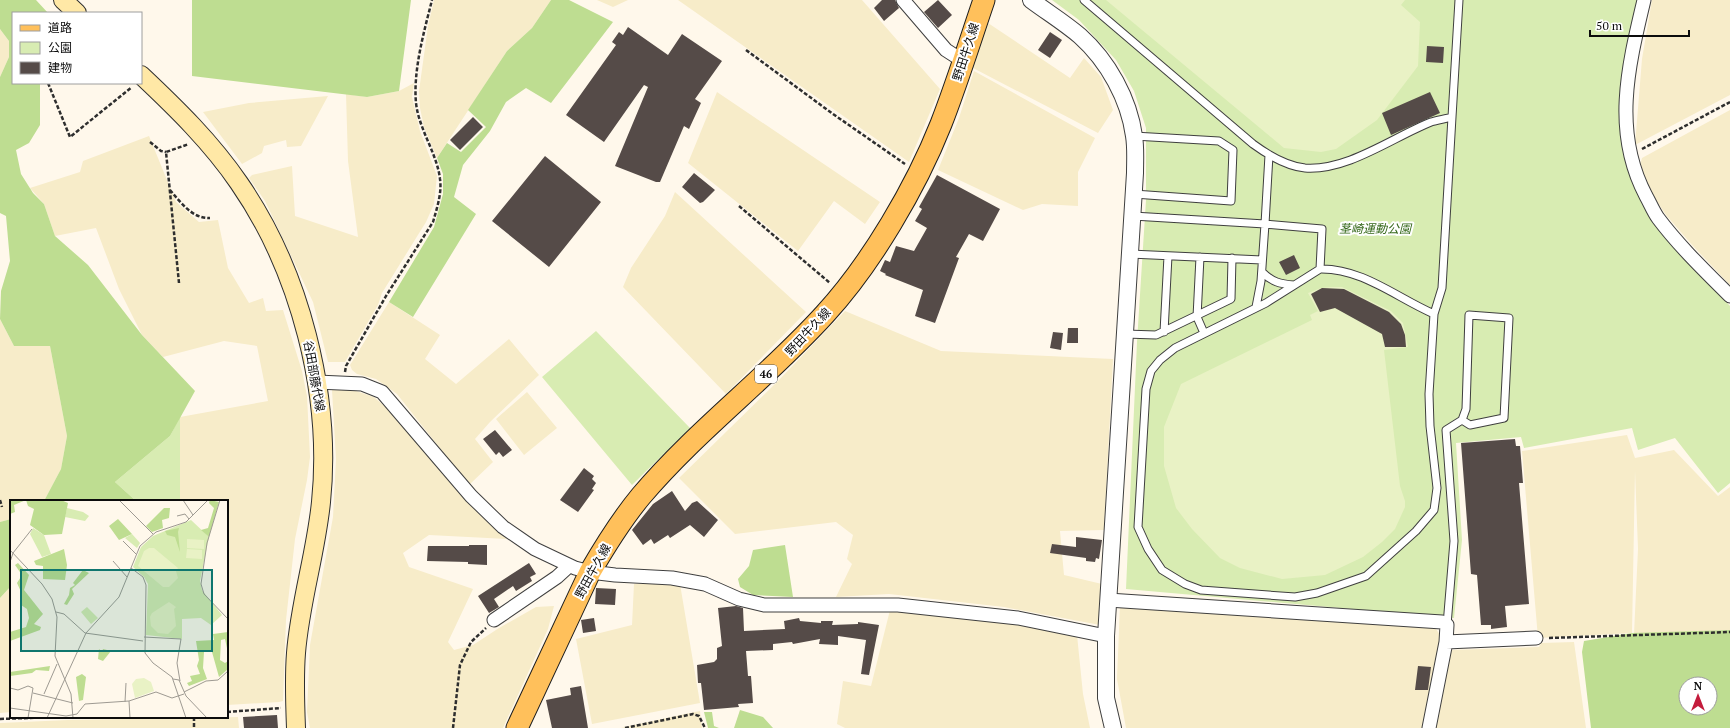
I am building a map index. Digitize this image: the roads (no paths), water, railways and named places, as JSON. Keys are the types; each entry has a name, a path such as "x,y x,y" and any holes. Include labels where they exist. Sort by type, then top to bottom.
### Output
{"main road":[{"path":"63,0 76,12"},
{"name":"野田牛久線","path":"517,728 590,572 604,547 640,497 668,466 788,354 827,312 881,239 919,172 940,125 984,0"},
{"name":"谷田部藤代線","path":"142,76 188,120 239,183 260,219 279,257 308,340 317,382 322,426 322,502 296,652 296,728"}],"street":[{"path":"903,0 946,50 963,60"},
{"path":"1031,0 1080,36 1104,62 1119,89 1131,119 1134,136 1133,216 1106,636 1106,698 1113,728"},
{"path":"1644,0 1625,97 1625,126 1630,156 1641,186 1657,217 1697,263 1730,296"},
{"path":"317,382 362,384 382,392 471,496 498,522 535,549 569,566 590,572 672,578 705,584 739,598 764,605 905,605 1018,618 1106,636"},
{"path":"494,620 557,578 569,566"},
{"path":"1108,600 1442,622 1447,625 1446,642 1429,728"},
{"path":"1446,642 1536,638"}],"lane":[{"path":"1084,0 1253,144 1269,155 1305,168 1332,165 1355,158 1432,122 1452,117"},
{"path":"1434,314 1417,307 1387,289 1346,272 1334,269 1320,269 1256,307 1175,348 1160,360 1151,371 1146,389 1138,526 1148,549 1162,570 1185,584 1201,590 1295,596 1317,594 1366,576 1416,531 1434,510 1438,488 1430,426 1429,394 1434,314 1442,288 1460,0"},
{"path":"1134,136 1219,141 1233,150 1231,200 1134,194"},
{"path":"1256,307 1262,272 1269,155"},
{"path":"1133,216 1322,229 1320,269"},
{"path":"1130,254 1262,260"},
{"path":"1164,332 1168,256"},
{"path":"1200,257 1197,317 1204,334"},
{"path":"1125,334 1156,335 1197,317 1231,299 1232,258"},
{"path":"1262,272 1269,279 1278,283 1294,285"},
{"path":"1447,625 1454,541 1446,430 1462,420 1466,409 1469,315 1509,318 1504,418 1470,425 1462,420"}],"park label":[{"name":"茎崎運動公園","path":"1375,229"}]}
